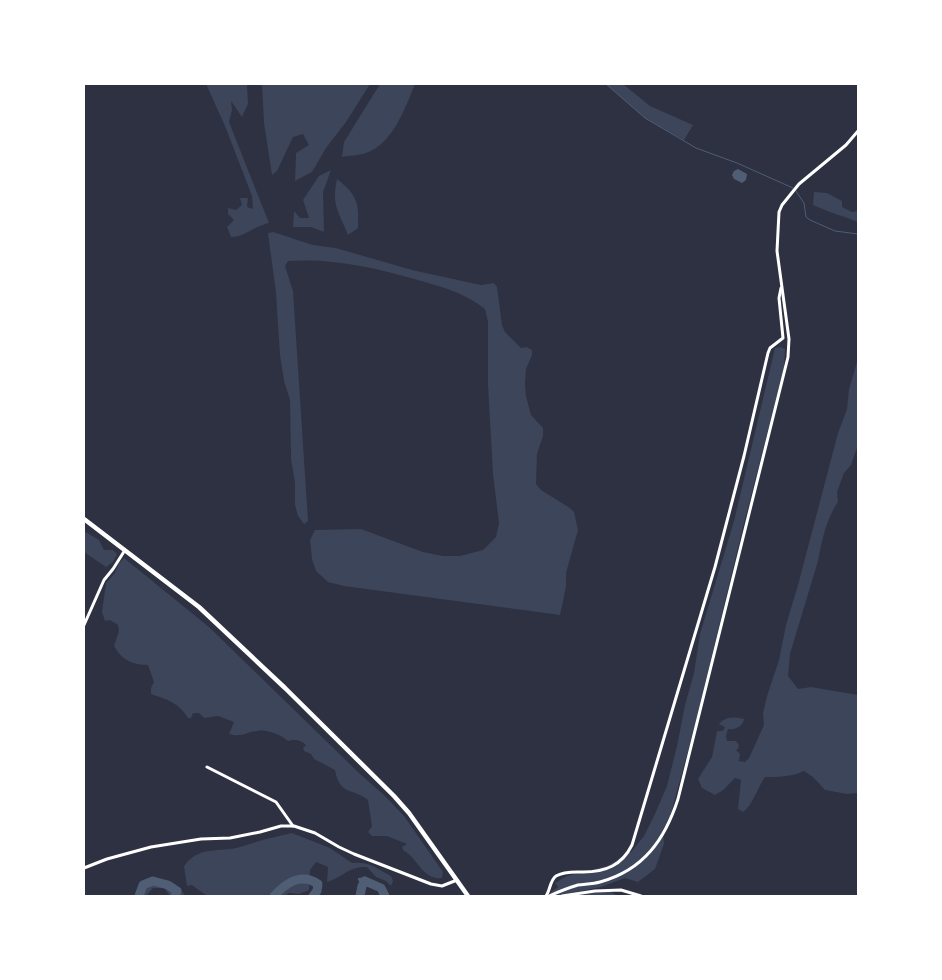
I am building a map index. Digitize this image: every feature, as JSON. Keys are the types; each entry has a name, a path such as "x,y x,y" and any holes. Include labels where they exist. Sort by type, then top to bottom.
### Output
{"main road":[{"path":"84,519 199,607 285,688 409,813 468,896"}],"street":[{"path":"547,896 576,886 601,882 634,866 649,853 661,838 671,820 683,781 788,356 788,338 776,251 778,220 782,205 799,184 846,146 858,131"},
{"path":"547,896 554,877 557,875 594,871 614,865 627,855 635,839 657,758 715,567 768,353 770,348 783,338 779,298 782,286"},
{"path":"84,625 104,580 125,550"},
{"path":"207,767 276,802 294,826"},
{"path":"84,868 107,859 151,847 201,839 230,838 281,826 294,826 314,833 354,854 431,884 442,886 457,880"},
{"path":"562,896 595,890 621,890 641,896"}],"shaded area":[{"path":"206,84 247,84 248,104 242,117 231,101 232,110 229,122 269,223 236,237 231,237 227,227 234,220 228,214 228,208 236,210 242,205 240,198 248,198 247,207 253,209 252,196 225,126"},
{"path":"262,84 370,84 346,122 326,148 312,172 295,181 296,153 309,145 303,134 293,137 277,171 272,175 264,123"},
{"path":"380,84 415,84 397,124 384,142 366,153 342,157 344,142"},
{"path":"606,84 623,84 650,106 693,125 684,140 645,118"},
{"path":"738,169 747,174 746,180 742,183 734,179 732,175"},
{"path":"331,170 323,192 324,232 311,227 293,227 294,211 300,218 309,218 303,200 319,176"},
{"path":"337,179 353,195 357,206 358,228 348,235 335,202"},
{"path":"814,192 827,193 842,201 842,207 852,212 858,211 858,222 813,205"},
{"path":"273,232 313,245 336,248 412,270 481,285 494,283 497,287 502,325 505,332 521,348 527,347 532,350 532,355 526,369 526,396 531,415 543,428 543,436 537,454 536,484 541,490 574,512 578,530 566,573 566,587 560,615 344,586 328,582 316,571 312,559 310,540 315,530 361,529 423,552 443,556 460,556 483,550 496,537 499,523 493,474 488,385 488,322 485,309 451,290 352,264 304,260 288,261 285,266 293,291 308,521 304,524 298,516 295,505 295,483 291,459 290,400 284,381 280,355 276,293 268,233"},
{"path":"775,348 785,349 784,368 695,725 670,817 663,830 664,844 655,869 638,882 625,878 601,887 556,896 550,893 558,887 555,883 567,876 607,866 631,852 644,836 667,786 694,673 700,634 734,521"},
{"path":"858,359 858,445 851,465 844,473 837,492 838,502 825,530 818,561 790,654 788,676 798,689 811,687 858,695 858,793 847,794 825,790 813,777 804,771 790,776 765,777 753,800 743,812 738,809 741,780 735,778 715,795 702,788 698,779 712,757 717,731 723,731 725,727 719,724 722,721 730,718 744,719 739,727 728,729 726,736 727,741 736,741 739,745 736,750 740,754 739,761 745,762 749,758 764,725 763,713 767,696 779,660 786,625 838,433 847,409 849,389"},
{"path":"84,531 99,540 104,550 113,550 117,554 113,562 106,567 84,552"},
{"path":"124,558 209,627 385,796 404,816 443,872 442,878 435,878 425,872 403,850 402,847 407,844 387,836 372,836 368,832 372,826 368,800 343,787 337,778 335,770 314,759 311,754 304,751 303,748 306,745 302,742 288,741 278,735 265,731 240,735 229,734 234,722 218,716 204,718 199,713 193,713 191,718 188,718 181,709 172,703 151,694 154,682 148,665 132,663 120,655 114,646 119,631 118,625 110,620 105,621 102,612 106,583"},
{"path":"292,833 330,848 352,863 368,864 377,868 391,876 393,881 391,886 386,881 376,877 367,867 355,868 327,882 328,867 316,862 310,870 309,890 299,894 289,893 285,896 207,896 192,885 187,886 184,866 196,855 203,852 232,849"},
{"path":"366,877 378,884 378,887 367,884 363,887 358,878"},
{"path":"151,880 174,885 184,894 183,896 170,896 164,888 153,888 146,896 135,896 143,885"},
{"path":"596,892 611,892 618,896 577,896"}],"waterway":[{"path":"606,84 645,118 696,148 737,163 793,188"},
{"path":"796,191 804,203 806,217 810,220 835,231 858,234"},
{"path":"274,896 289,883 300,879 306,879 318,884 317,891 313,896"},
{"path":"139,896 143,885 153,881 168,885 177,891 175,896"},
{"path":"360,896 365,881 381,888 385,896"}]}
